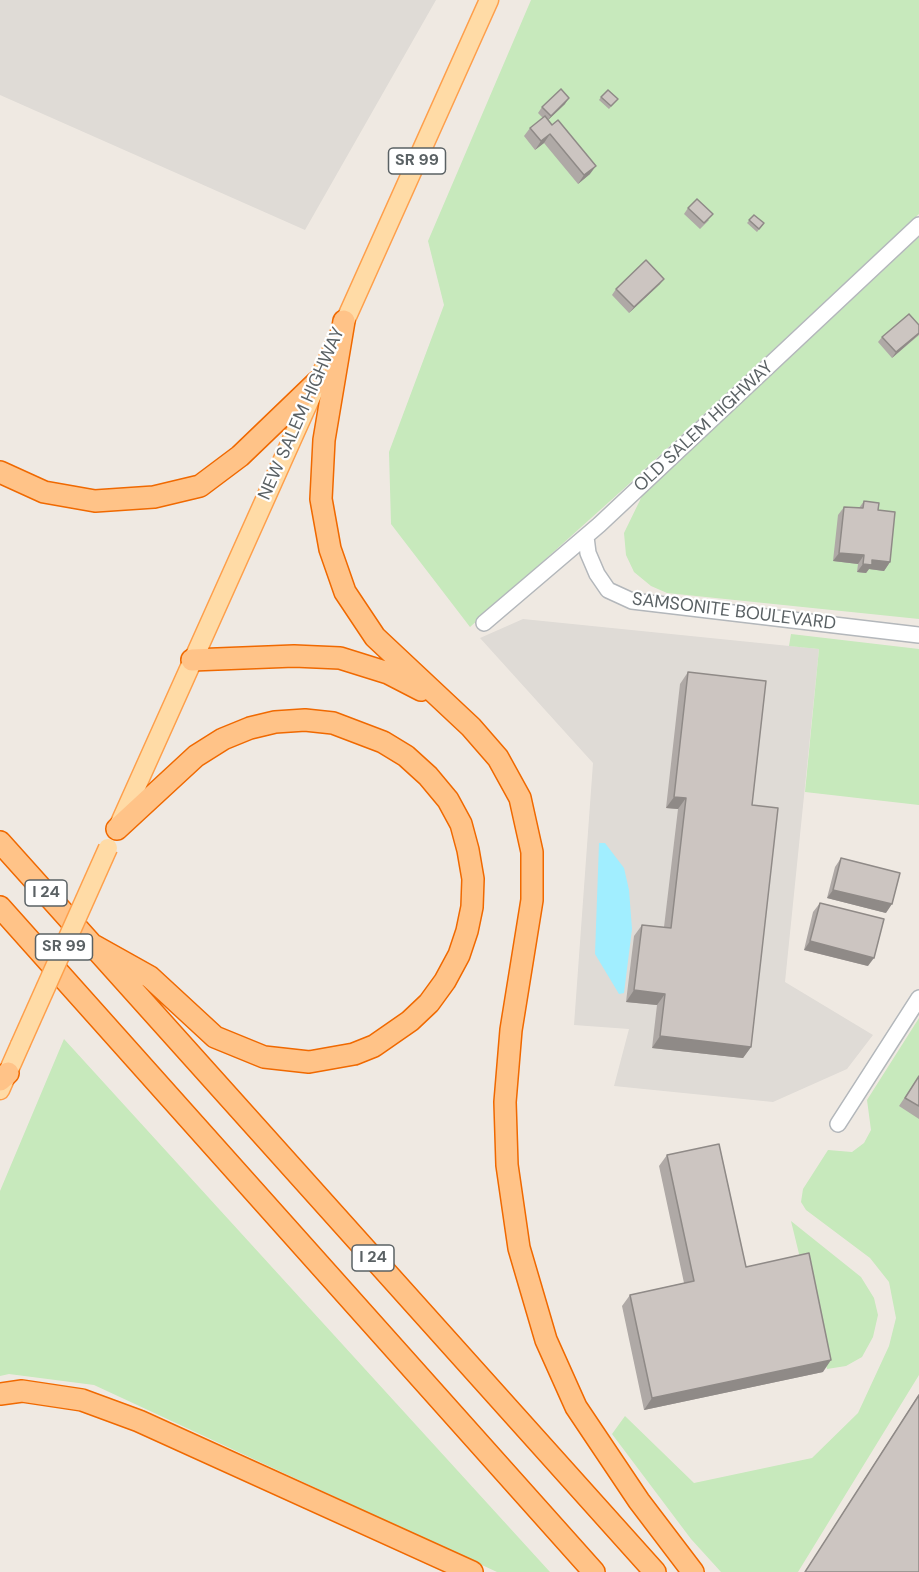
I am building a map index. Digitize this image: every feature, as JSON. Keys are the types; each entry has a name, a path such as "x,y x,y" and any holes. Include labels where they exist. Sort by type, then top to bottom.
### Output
{"highway":[{"path":"344,321 324,440 321,499 330,549 345,592 375,637 471,727 498,758 520,798 532,852 532,900 511,1030 505,1102 507,1165 522,1260 546,1340 576,1407 639,1501 693,1572"},
{"path":"0,472 44,492 95,501 154,498 200,486 240,456 316,382"},
{"path":"192,660 294,656 340,658 388,673 440,700"},
{"path":"91,944 150,977 215,1037 264,1057 309,1062 364,1050 382,1041 410,1021 429,1003 445,981 459,955 467,931 472,907 468,849 461,824 448,800 428,776 406,756 383,742 333,723 305,720 275,722 250,728 223,739 196,756 117,829"},
{"name":"I 24","path":"0,842 656,1572"},
{"name":"I 24","path":"0,907 594,1572"},
{"path":"0,919 34,945"},
{"path":"0,1394 22,1391 82,1400 139,1421 471,1572"}],"main road":[{"name":"NEW SALEM HIGHWAY","path":"117,829 489,0"},
{"name":"SR 99","path":"3,1081 117,829"}],"street":[{"name":"OLD SALEM HIGHWAY","path":"484,623 586,537 919,225"},
{"name":"SAMSONITE BOULEVARD","path":"586,537 588,553 597,574 608,590 632,601 919,634"},
{"path":"838,1124 919,998"}],"shaded area":[{"path":"0,0 436,0 305,230 0,95"},
{"path":"523,619 819,649 785,982 873,1035 847,1069 773,1102 614,1086 629,1029 574,1025 593,763 480,638"}],"green space":[{"path":"531,0 919,0 919,214 629,484 470,627 391,524 389,452 444,305 428,241"},
{"path":"919,237 919,619 667,593 651,586 634,572 626,555 624,533 642,496"},
{"path":"791,634 919,649 919,805 805,792 819,649 789,646"},
{"path":"919,1018 919,1375 798,1572 721,1572 691,1539 612,1434 625,1416 694,1483 812,1458 858,1413 889,1346 896,1318 889,1282 870,1258 806,1210 801,1202 803,1189 828,1150 852,1152 864,1143 871,1130 867,1100"},
{"path":"64,1039 550,1572 497,1572 94,1385 9,1374 0,1376 0,1191"},
{"path":"791,1221 861,1277 874,1298 878,1315 873,1337 862,1357 846,1366 827,1369"}],"water":[{"path":"599,843 605,843 624,868 629,890 632,929 624,993 619,994 595,954"}],"building":[{"path":"561,89 569,98 551,116 542,107"},
{"path":"608,90 618,99 611,106 601,97"},
{"path":"545,116 552,125 558,120 596,166 584,175 550,134 541,141 530,128"},
{"path":"697,199 713,214 704,223 688,208"},
{"path":"754,215 764,223 759,229 749,220"},
{"path":"646,260 664,279 634,307 616,289"},
{"path":"909,314 919,325 919,333 896,352 882,337"},
{"path":"864,501 879,503 878,510 895,512 890,562 872,560 872,565 863,564 864,555 839,553 844,507 863,508"},
{"path":"688,672 766,681 752,805 778,808 751,1047 660,1036 665,994 634,990 642,925 671,928 686,798 674,797"},
{"path":"841,858 900,873 892,904 833,890"},
{"path":"820,903 884,919 874,958 810,941"},
{"path":"919,1076 919,1106 905,1098"},
{"path":"719,1144 746,1267 809,1253 831,1360 652,1398 630,1295 694,1281 667,1155"},
{"path":"919,1395 919,1572 805,1572"}]}
